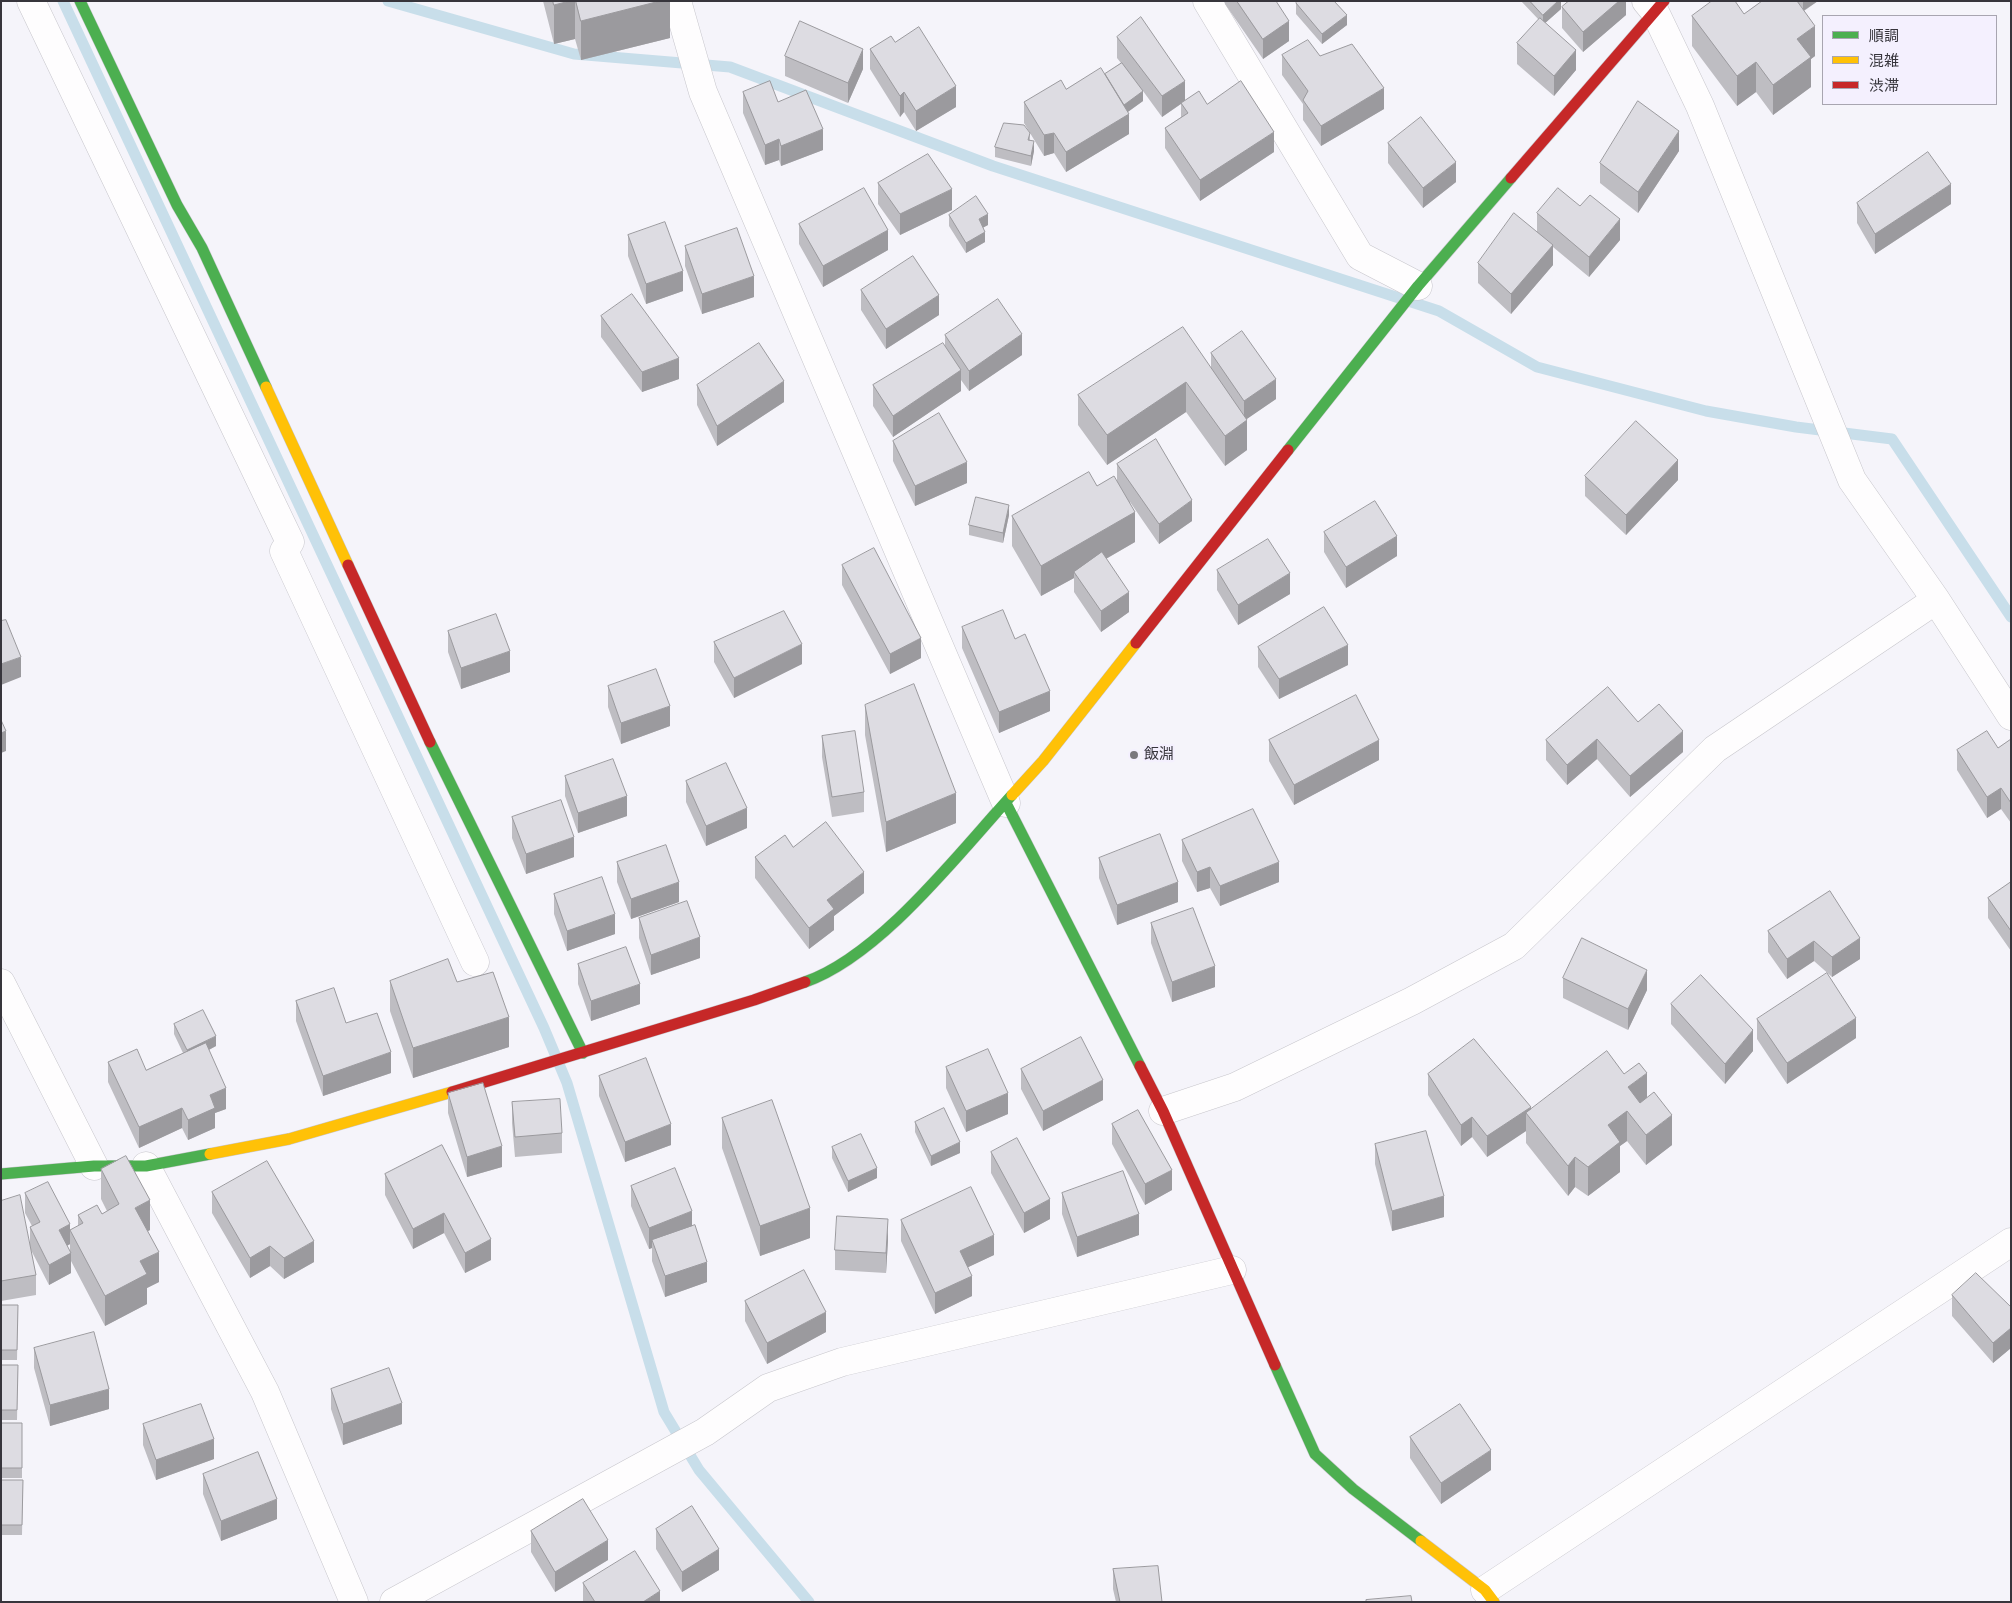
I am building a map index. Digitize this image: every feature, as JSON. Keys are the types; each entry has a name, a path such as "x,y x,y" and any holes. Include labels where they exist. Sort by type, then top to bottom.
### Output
{"street":[{"path":"32,1 290,542 284,551 475,962"},
{"path":"80,1 177,205 202,248 427,736 582,1053"},
{"path":"677,1 703,88 1006,803 1162,1110 1316,1454 1353,1489 1490,1596 2011,1242"},
{"path":"1207,1 1360,256 1415,290"},
{"path":"1,1174 94,1166 146,1166 289,1139 532,1069 820,977 866,946 904,914 1006,803 1082,714 1415,290 1655,5 1700,106 1852,480 1936,600 2011,716"},
{"path":"1162,1110 1235,1087 1412,1001 1514,946 1715,749 1936,600"},
{"path":"1,983 94,1166"},
{"path":"146,1166 265,1392 354,1602"},
{"path":"394,1602 705,1432 768,1388 842,1362 1232,1270"}],"building":[{"path":"553,1 570,1 554,5"},
{"path":"576,1 660,1 581,21"},
{"path":"1237,1 1276,1 1289,21 1263,39"},
{"path":"1298,1 1334,1 1347,15 1322,34 1296,3"},
{"path":"1530,1 1558,1 1543,15"},
{"path":"1569,1 1619,1 1583,32 1562,7"},
{"path":"1712,1 1735,1 1744,14 1762,1 1797,1 1815,26 1797,39 1811,57 1773,85 1756,62 1737,76 1692,16"},
{"path":"1141,17 1185,81 1162,96 1117,37"},
{"path":"1540,18 1576,50 1554,76 1517,43"},
{"path":"800,21 863,49 848,83 785,56"},
{"path":"919,27 956,86 916,111 904,92 900,96 870,49 891,36 895,42"},
{"path":"1308,40 1320,56 1352,44 1384,88 1321,126 1303,100 1308,91 1282,55"},
{"path":"1122,63 1143,91 1124,105 1105,74"},
{"path":"1101,68 1129,114 1066,152 1054,133 1044,135 1024,102 1061,80 1066,89"},
{"path":"770,81 778,102 806,90 823,129 781,146 779,139 765,145 743,92"},
{"path":"1241,81 1274,132 1200,180 1165,128 1188,113 1181,103 1199,91 1207,104"},
{"path":"1638,101 1679,131 1638,192 1600,163"},
{"path":"1421,117 1456,162 1423,188 1388,143"},
{"path":"1004,123 1024,125 1030,133 1028,140 1034,141 1031,156 995,147"},
{"path":"1928,152 1951,184 1875,234 1857,203"},
{"path":"928,154 952,189 900,214 878,183"},
{"path":"864,188 888,230 823,266 799,224"},
{"path":"1558,188 1580,206 1590,195 1620,219 1589,257 1537,213"},
{"path":"976,196 988,214 979,219 985,232 966,243 949,215"},
{"path":"1514,213 1553,245 1511,294 1478,263"},
{"path":"665,222 683,271 646,284 628,235"},
{"path":"737,228 754,276 702,294 685,246"},
{"path":"913,256 939,295 886,329 861,290"},
{"path":"632,294 679,358 642,372 601,316"},
{"path":"998,299 1022,334 969,371 945,335"},
{"path":"1183,327 1247,420 1225,436 1186,382 1107,435 1078,395"},
{"path":"1242,331 1276,379 1244,401 1211,353"},
{"path":"759,343 784,381 717,426 697,385"},
{"path":"943,343 961,370 893,416 873,385"},
{"path":"939,413 967,462 915,486 893,441"},
{"path":"1636,421 1678,460 1626,515 1585,476"},
{"path":"1156,439 1192,500 1159,524 1117,464"},
{"path":"1089,472 1097,486 1114,476 1135,512 1041,566 1012,516"},
{"path":"976,497 1009,505 1003,533 969,525"},
{"path":"1375,501 1397,536 1346,567 1324,532"},
{"path":"1268,539 1290,573 1238,605 1217,570"},
{"path":"874,548 921,638 890,654 842,565"},
{"path":"1102,552 1129,592 1101,611 1074,572"},
{"path":"1324,607 1348,645 1279,679 1258,647"},
{"path":"1003,610 1015,639 1025,634 1050,691 999,712 962,627"},
{"path":"784,611 802,644 734,678 714,642"},
{"path":"496,614 510,651 461,668 448,631"},
{"path":"6,620 21,657 1,664 1,621"},
{"path":"656,669 670,706 621,723 608,686"},
{"path":"914,684 956,793 886,822 865,705"},
{"path":"1608,687 1638,722 1659,704 1683,731 1630,776 1597,739 1567,765 1546,740"},
{"path":"1356,695 1379,740 1294,785 1269,740"},
{"path":"1,720 6,731 1,733"},
{"path":"855,731 864,792 832,797 822,736"},
{"path":"1987,731 1998,748 2011,739 2011,803 2001,788 1987,797 1957,750"},
{"path":"613,759 627,796 578,813 565,776"},
{"path":"726,763 747,808 706,826 686,781"},
{"path":"561,800 574,837 526,854 512,817"},
{"path":"1253,809 1279,862 1220,886 1210,867 1197,872 1182,840"},
{"path":"826,822 864,872 827,900 834,909 809,928 755,857 785,835 793,847"},
{"path":"1160,834 1178,882 1117,905 1099,858"},
{"path":"666,845 679,882 631,899 617,862"},
{"path":"602,877 615,914 567,931 554,894"},
{"path":"2011,882 2011,931 1988,898"},
{"path":"1830,891 1860,938 1832,957 1814,941 1787,959 1768,931"},
{"path":"687,901 700,937 651,955 639,918"},
{"path":"1193,908 1215,966 1172,982 1151,923"},
{"path":"1582,938 1647,970 1628,1009 1563,978"},
{"path":"626,947 640,984 591,1001 578,964"},
{"path":"448,959 457,982 493,972 509,1017 413,1048 390,981"},
{"path":"1827,973 1856,1018 1787,1063 1757,1019"},
{"path":"1701,975 1753,1030 1725,1064 1671,1004"},
{"path":"334,988 346,1023 377,1013 391,1052 323,1076 296,1001"},
{"path":"203,1010 216,1036 187,1050 174,1024"},
{"path":"1081,1037 1103,1080 1043,1111 1021,1069"},
{"path":"1474,1039 1531,1107 1487,1136 1472,1117 1461,1125 1428,1074"},
{"path":"206,1043 226,1088 210,1095 215,1108 188,1120 182,1108 139,1127 108,1062 137,1049 146,1070"},
{"path":"988,1049 1008,1093 966,1111 946,1067"},
{"path":"1607,1051 1624,1074 1639,1063 1647,1073 1628,1087 1640,1103 1654,1092 1672,1115 1646,1135 1627,1111 1608,1125 1620,1142 1588,1167 1575,1157 1568,1166 1526,1113"},
{"path":"646,1058 671,1124 625,1142 599,1076"},
{"path":"483,1083 502,1146 467,1157 448,1093"},
{"path":"560,1099 562,1133 515,1137 512,1102"},
{"path":"772,1100 810,1208 760,1226 722,1118"},
{"path":"944,1108 960,1142 931,1156 915,1122"},
{"path":"1138,1110 1172,1170 1145,1184 1112,1124"},
{"path":"1426,1131 1444,1196 1392,1211 1375,1144"},
{"path":"861,1134 877,1168 848,1181 832,1147"},
{"path":"1017,1138 1050,1199 1024,1213 991,1152"},
{"path":"442,1145 491,1239 465,1253 444,1213 413,1229 385,1174"},
{"path":"126,1156 150,1200 135,1208 159,1252 140,1261 147,1274 105,1296 70,1230 83,1223 78,1215 97,1205 102,1214 119,1204 101,1169"},
{"path":"267,1161 314,1241 284,1258 270,1246 250,1258 212,1192"},
{"path":"675,1168 692,1211 649,1228 631,1186"},
{"path":"1123,1171 1139,1214 1077,1237 1062,1193"},
{"path":"48,1182 70,1224 59,1230 71,1253 49,1265 30,1227 40,1222 25,1193"},
{"path":"971,1187 994,1235 960,1251 972,1276 935,1293 901,1220"},
{"path":"20,1195 36,1275 1,1281 1,1201"},
{"path":"837,1216 888,1219 886,1253 835,1250"},
{"path":"695,1225 707,1262 665,1276 652,1240"},
{"path":"804,1270 826,1312 767,1343 745,1301"},
{"path":"1976,1273 2011,1307 2011,1328 1993,1343 1952,1295"},
{"path":"1,1305 18,1305 17,1350 1,1350"},
{"path":"94,1332 109,1389 50,1405 34,1348"},
{"path":"1,1365 18,1365 17,1410 1,1410"},
{"path":"389,1368 402,1403 343,1424 331,1389"},
{"path":"201,1404 214,1439 156,1460 143,1424"},
{"path":"1460,1404 1491,1450 1441,1483 1410,1437"},
{"path":"1,1423 22,1423 22,1468 1,1468"},
{"path":"258,1452 277,1499 221,1521 203,1474"},
{"path":"1,1480 23,1480 22,1525 1,1525"},
{"path":"583,1499 608,1540 555,1572 531,1531"},
{"path":"692,1506 719,1549 682,1572 656,1529"},
{"path":"635,1551 660,1591 643,1602 595,1602 583,1583"},
{"path":"1158,1566 1162,1602 1120,1602 1113,1569"},
{"path":"1411,1596 1412,1602 1366,1602 1366,1600"}],"waterway":[{"path":"63,1 544,1028 567,1083 664,1412 699,1470 809,1602"},
{"path":"388,1 574,54 730,67 993,166 1439,311 1537,367 1706,411 1796,427 1892,439 2011,617"}],"traffic: fast":[{"path":"80,1 177,205 202,248 266,387"},
{"path":"1288,450 1418,286 1511,178"},
{"path":"430,742 583,1053"},
{"path":"805,982 833,969 861,950 889,927 943,873 1012,795"},
{"path":"1006,803 1140,1066"},
{"path":"1,1174 94,1166 146,1166 210,1154"},
{"path":"1275,1365 1315,1454 1353,1489 1421,1541"}],"traffic: slow":[{"path":"266,387 348,565"},
{"path":"1012,795 1043,761 1136,643"},
{"path":"210,1154 289,1139 452,1092"},
{"path":"1421,1541 1485,1590 1494,1602"}],"traffic: jam":[{"path":"1511,178 1664,1"},
{"path":"1136,643 1288,450"},
{"path":"348,565 430,742"},
{"path":"452,1092 754,1000 805,982"},
{"path":"1140,1066 1163,1111 1275,1365"}],"place":[{"name":"飯淵","path":"1134,755"}]}
